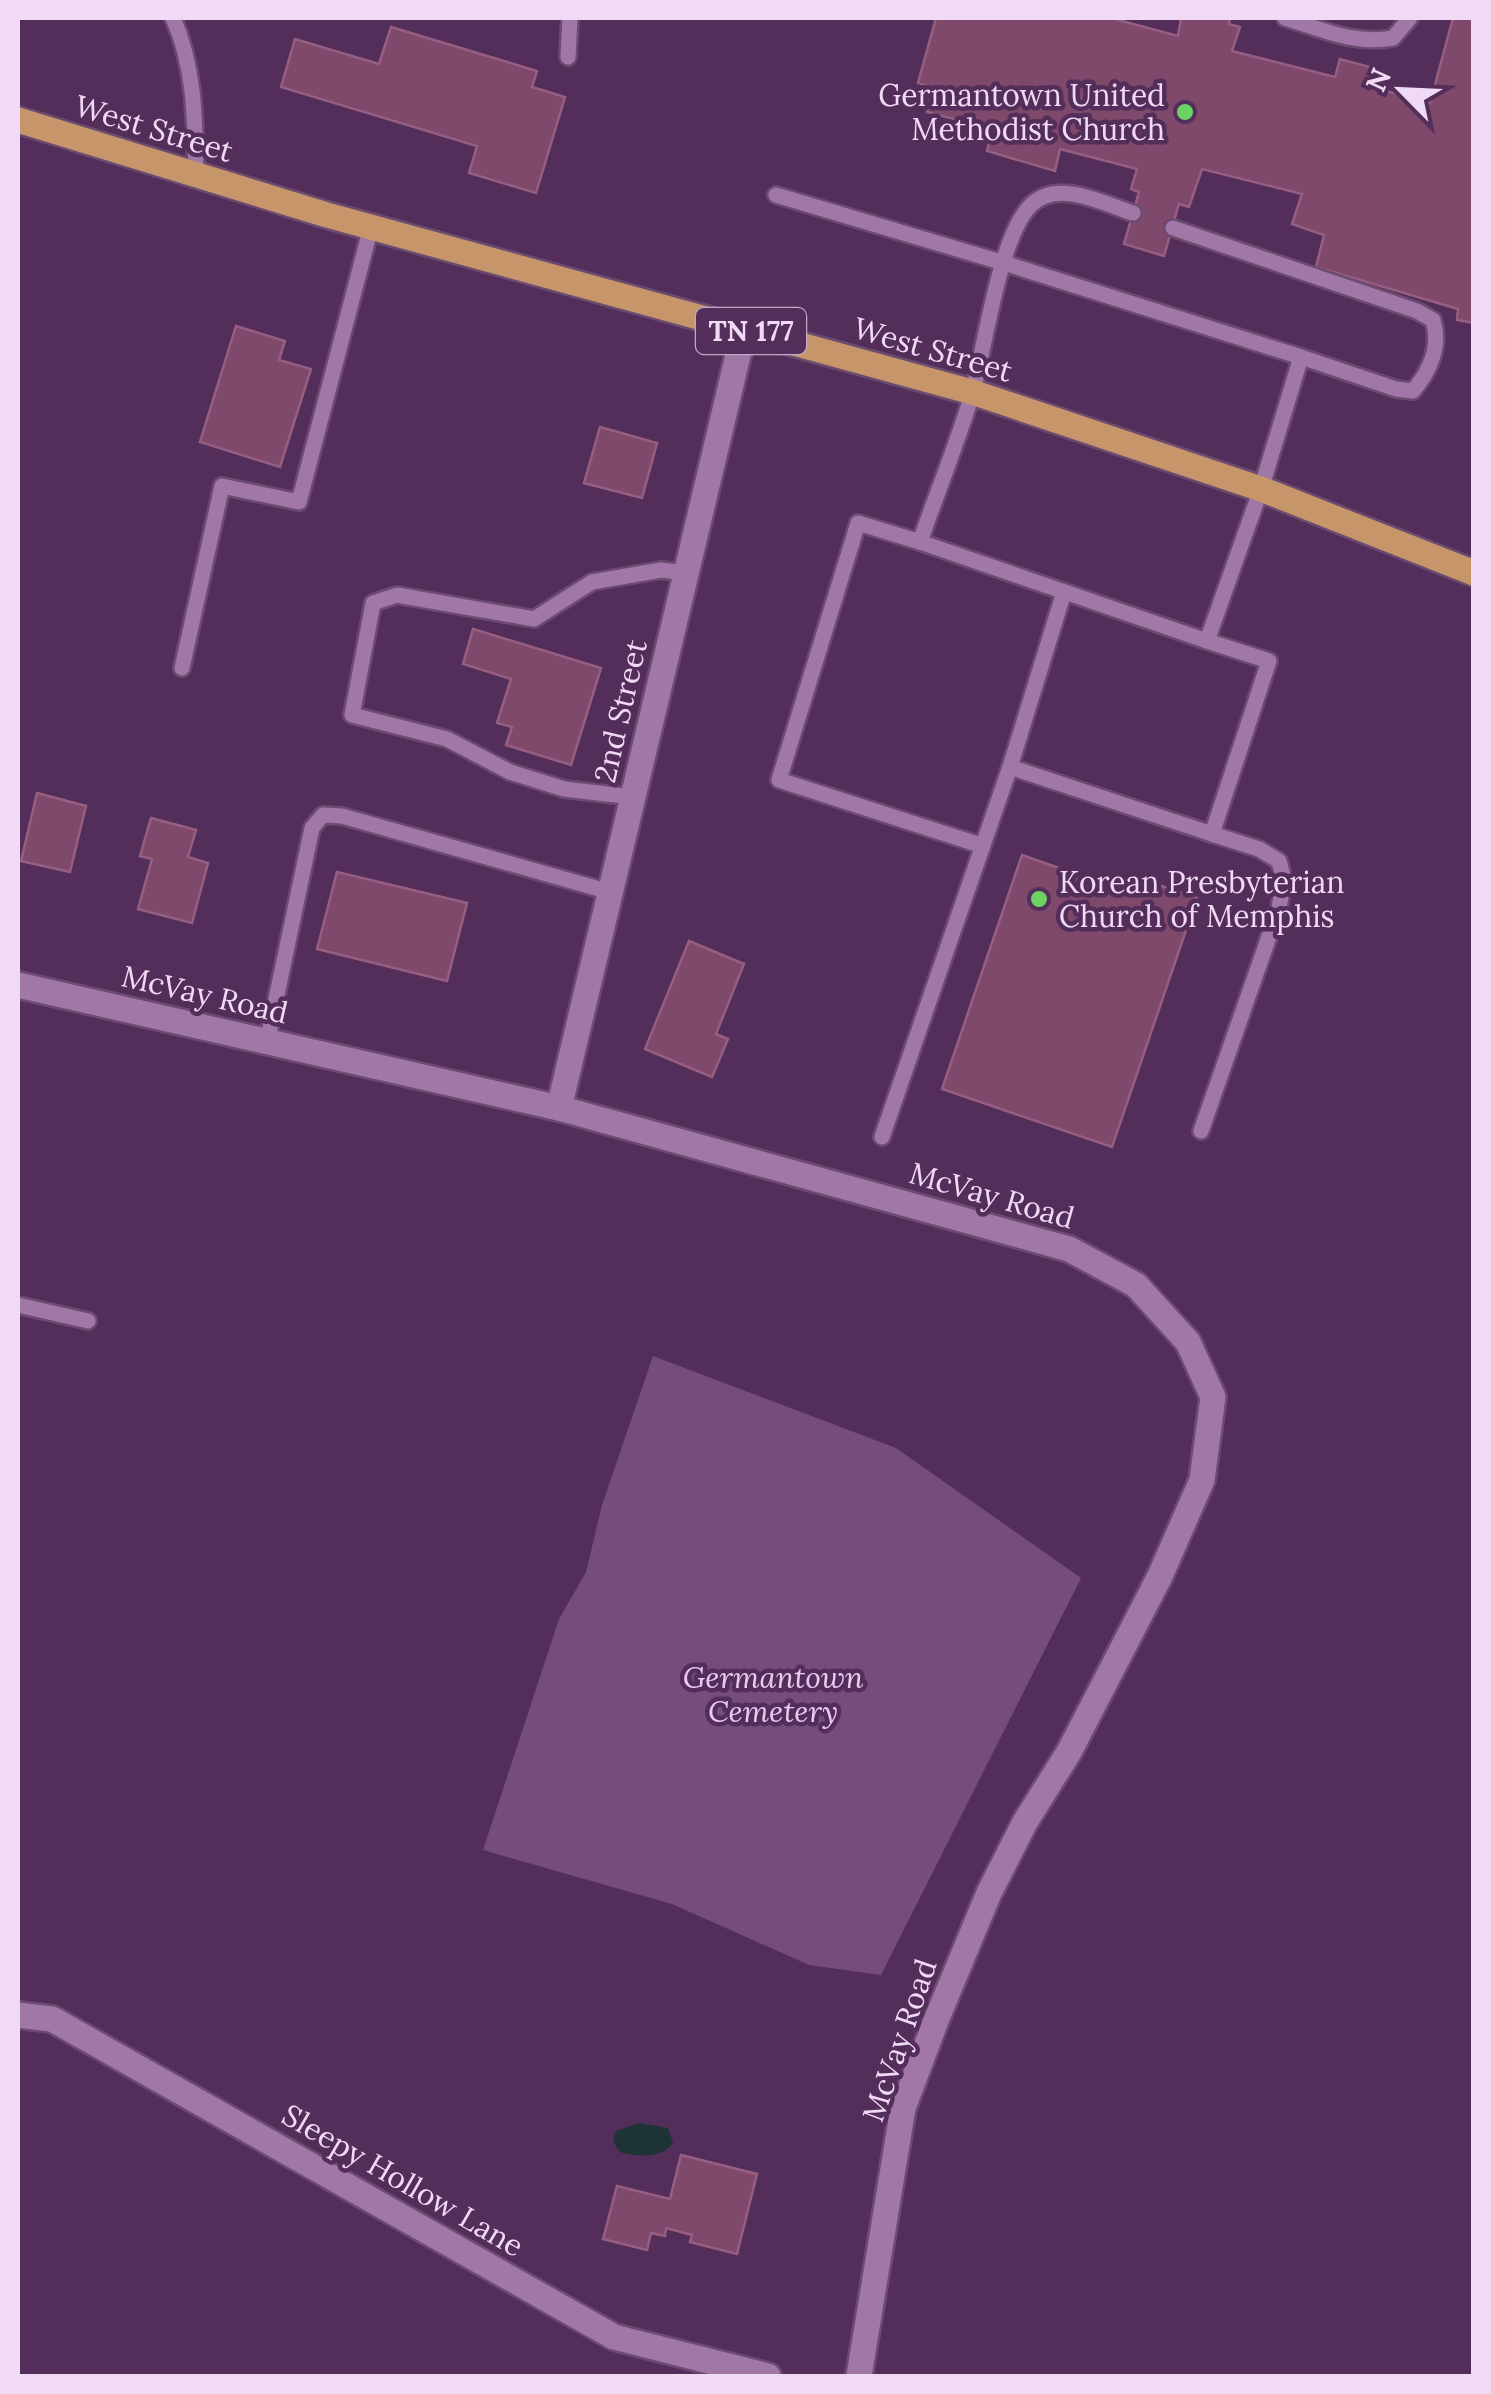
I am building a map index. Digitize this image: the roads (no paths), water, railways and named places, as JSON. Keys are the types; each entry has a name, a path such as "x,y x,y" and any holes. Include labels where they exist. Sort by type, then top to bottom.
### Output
{"main road":[{"name":"West Street","path":"18,120 371,227 972,392 1261,489 1474,573"}],"street":[{"name":"2nd Street","path":"558,1108 744,330"},
{"name":"McVay Road","path":"18,985 558,1108 1069,1249 1136,1284 1188,1342 1212,1397 1202,1480 1160,1576 1069,1752 1025,1822 989,1894 903,2108 859,2376"},
{"name":"Sleepy Hollow Lane","path":"18,2014 52,2019 614,2338 768,2376"}],"lane":[{"path":"173,18 187,49 195,118 196,175"},
{"path":"568,56 570,18"},
{"path":"1284,18 1359,40 1379,41 1393,38 1410,18"},
{"path":"920,542 972,392 1004,263 1020,220 1033,202 1053,193 1080,196 1133,213"},
{"path":"776,195 1004,263 1396,389 1412,391 1431,362 1438,334 1433,320 1418,311 1173,228"},
{"path":"182,668 222,486 299,502 371,227"},
{"path":"1208,641 1261,489 1301,357"},
{"path":"983,846 779,780 858,524 1269,661 1212,834"},
{"path":"632,797 564,789 510,772 446,739 352,715 373,604 397,595 534,619 592,582 661,570 686,573"},
{"path":"882,1137 1010,767 1064,592"},
{"path":"1010,767 1259,849 1279,861 1284,880 1279,908 1201,1131"},
{"path":"267,1042 312,828 324,815 342,816 610,892"},
{"path":"18,1305 88,1321"}],"place":[{"name":"Germantown United Methodist Church","path":"1185,112"},
{"name":"Korean Presbyterian Church of Memphis","path":"1039,899"}],"park label":[{"name":"Germantown Cemetery","path":"773,1694"}]}
